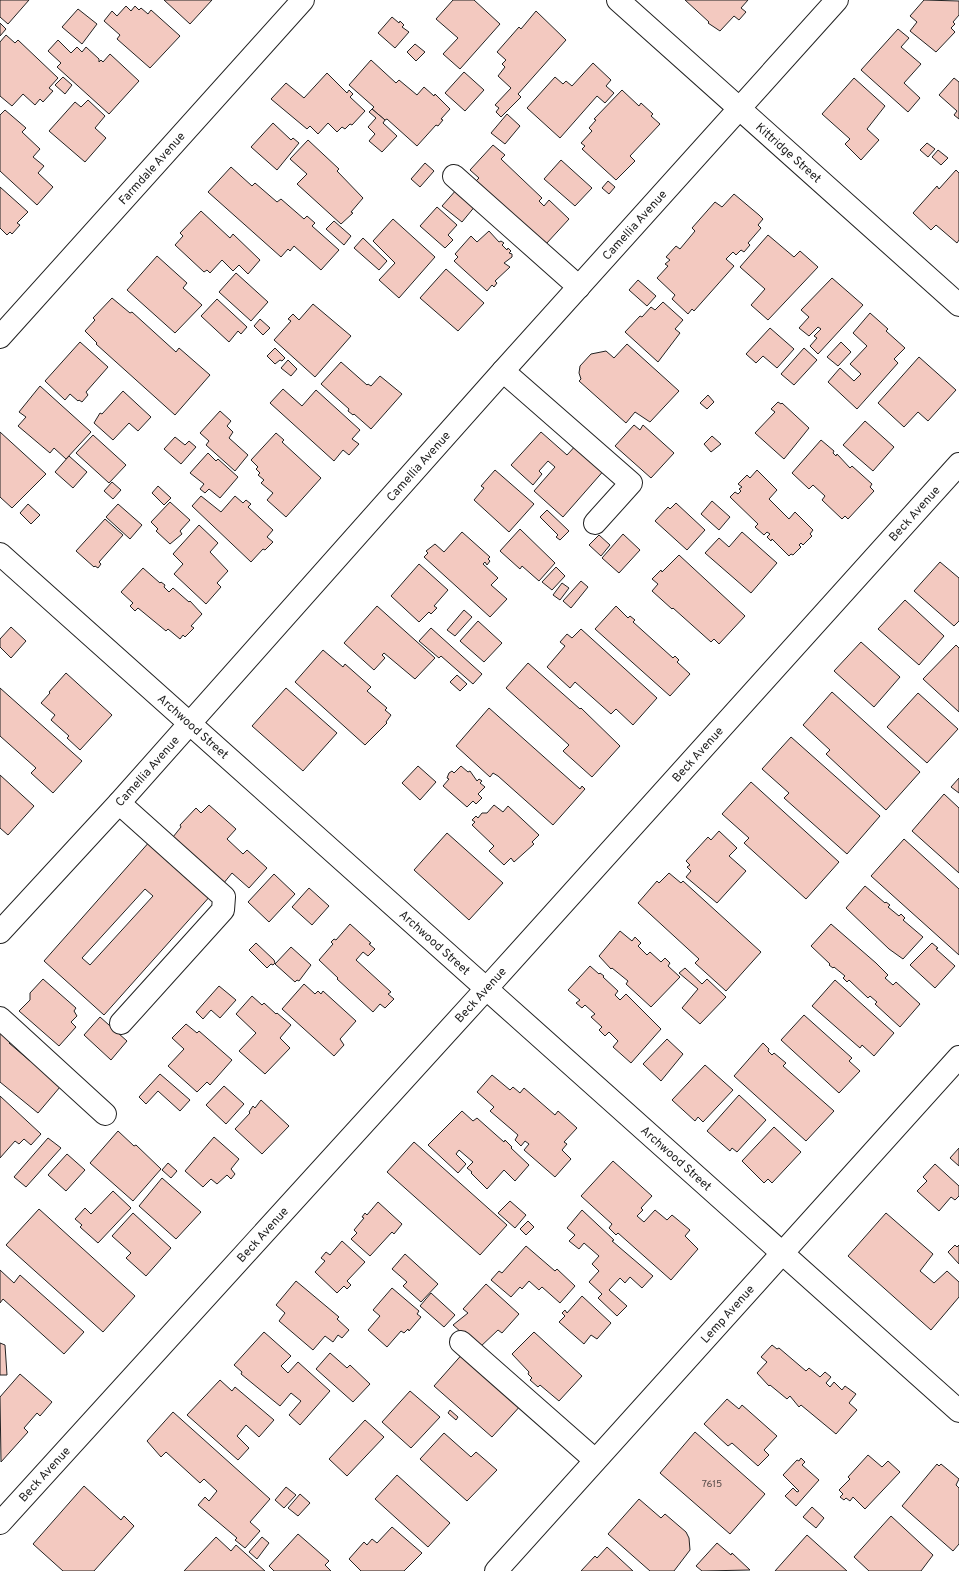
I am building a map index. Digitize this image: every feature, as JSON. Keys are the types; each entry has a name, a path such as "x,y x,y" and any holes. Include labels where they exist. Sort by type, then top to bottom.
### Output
{"street":[{"name":"Farmdale Avenue","path":"0,337 303,0"},
{"name":"Kittridge Street","path":"618,0 959,305"},
{"name":"Camellia Avenue","path":"0,932 119,803 503,371 837,0"},
{"path":"454,176 579,288"},
{"path":"503,371 631,483 595,523"},
{"name":"Beck Avenue","path":"0,1523 486,989 959,464"},
{"name":"Archwood Street","path":"0,554 959,1412"},
{"path":"119,803 224,897 223,910 121,1023"},
{"path":"0,1018 105,1114"},
{"name":"Lemp Avenue","path":"496,1571 959,1057"},
{"path":"461,1342 595,1460"}],"building":[{"path":"0,0 29,0 8,24 0,17"},
{"path":"164,0 212,0 190,24"},
{"path":"453,0 474,0 500,24 460,69 443,54 458,38 436,19"},
{"path":"685,0 748,0 741,8 746,12 739,20 734,16 720,31 708,23 709,22"},
{"path":"924,0 959,1 959,15 953,22 955,24 951,28 955,32 936,52 910,31 917,22 910,16"},
{"path":"126,6 131,11 135,6 139,10 141,8 148,14 151,10 180,36 150,68 117,39 120,35 104,21 112,11 117,16"},
{"path":"78,9 97,24 82,44 62,27"},
{"path":"536,11 566,40 518,94 521,97 501,117 496,112 499,108 495,105 511,88 498,76 505,67 502,64 506,60 497,52 519,27 521,29"},
{"path":"392,17 399,23 400,21 404,25 402,27 409,32 395,48 378,33"},
{"path":"0,23 6,29 0,36"},
{"path":"898,29 909,38 901,47 921,64 904,83 920,98 908,112 861,70"},
{"path":"6,35 15,43 18,40 58,78 49,88 53,91 43,102 40,99 35,105 23,94 12,106 0,96 0,42"},
{"path":"58,40 71,53 77,47 82,52 86,47 99,59 99,62 101,60 103,62 110,54 139,81 109,114 57,67 61,63 48,51"},
{"path":"415,44 425,52 416,61 407,52"},
{"path":"371,60 396,83 399,80 417,95 424,87 434,96 435,94 450,109 441,119 443,120 438,126 436,125 417,146 387,119 385,120 372,109 374,107 349,85"},
{"path":"593,63 611,80 606,86 614,93 605,103 597,96 560,138 527,108 555,77 563,84 566,81 572,86"},
{"path":"464,72 484,90 465,111 445,93"},
{"path":"327,73 347,93 349,90 353,94 350,97 365,111 352,125 350,124 345,129 342,127 337,132 328,123 318,134 310,126 307,129 271,99 286,83 304,98"},
{"path":"63,77 72,85 65,94 55,85"},
{"path":"854,78 885,106 867,129 879,140 861,160 845,144 850,139 822,114"},
{"path":"954,78 959,82 959,119 954,115 957,111 939,95"},
{"path":"622,90 639,106 641,103 653,114 651,116 660,124 630,156 635,161 616,180 582,149 585,146 581,143 592,131 589,128 596,120 594,119"},
{"path":"88,100 105,116 95,128 106,138 85,162 49,131 75,102 81,107"},
{"path":"372,109 385,120 383,123 397,136 382,152 369,141 375,134 368,127 376,118 369,112"},
{"path":"5,110 26,128 22,132 40,149 33,157 44,166 38,173 53,187 37,205 0,171 0,115"},
{"path":"507,114 520,126 505,144 491,133"},
{"path":"273,123 291,140 293,138 299,143 277,170 251,147"},
{"path":"308,140 339,169 337,171 363,198 351,212 353,213 341,224 297,184 307,174 290,159"},
{"path":"927,143 935,149 928,157 920,150"},
{"path":"493,145 505,155 501,159 542,198 539,201 544,206 549,200 569,219 546,244 476,181 479,178 470,170"},
{"path":"938,150 948,158 941,165 932,157"},
{"path":"561,160 592,188 575,206 544,179"},
{"path":"425,163 434,171 420,187 411,179"},
{"path":"231,167 252,186 255,183 277,202 281,199 304,219 307,216 315,223 312,226 339,250 321,270 294,246 290,251 288,249 281,257 208,192"},
{"path":"956,170 959,173 959,240 957,243 936,225 931,230 913,213 937,186 939,189"},
{"path":"608,181 615,187 609,194 602,188"},
{"path":"0,187 28,212 17,223 20,225 12,234 10,232 7,235 0,228"},
{"path":"457,189 476,205 462,222 442,206"},
{"path":"734,194 763,219 758,225 761,228 748,243 750,245 744,252 741,250 736,255 733,252 726,259 734,266 694,311 692,309 688,314 672,299 675,295 657,278 668,266 665,264 670,260 666,257 676,246 680,249 695,231 692,228 715,202 722,207"},
{"path":"437,207 457,225 448,235 453,240 445,248 420,226"},
{"path":"201,211 230,238 233,234 260,260 248,274 239,265 233,271 222,260 210,273 207,270 204,272 175,245 183,236 180,233"},
{"path":"393,219 435,257 399,298 379,280 395,263 373,241"},
{"path":"334,221 351,236 344,245 326,229"},
{"path":"489,231 499,242 501,241 504,243 502,245 507,250 508,248 511,251 509,253 512,254 512,257 504,263 510,267 495,281 497,283 494,287 492,285 487,291 454,261 458,257 455,254 471,236 477,242"},
{"path":"768,235 794,257 800,251 818,267 768,320 751,305 765,289 740,267"},
{"path":"363,238 387,261 379,270 354,248"},
{"path":"157,256 187,283 183,288 202,305 175,333 127,290"},
{"path":"446,269 484,303 458,331 420,298"},
{"path":"236,273 268,302 251,321 219,292"},
{"path":"832,278 863,305 818,354 810,346 817,338 814,336 821,329 818,327 809,336 799,328 809,317 801,310"},
{"path":"638,280 656,296 647,306 629,290"},
{"path":"112,298 130,313 132,312 176,352 179,348 210,375 175,415 96,344 97,343 85,331 95,320 93,318"},
{"path":"217,299 247,327 241,334 238,331 229,342 201,316"},
{"path":"663,302 683,320 675,329 680,333 658,362 625,332 651,307 655,310"},
{"path":"313,304 351,336 315,377 274,340 291,321 288,319 293,314 299,320"},
{"path":"870,313 888,329 886,331 905,348 894,359 898,363 857,409 828,382 840,368 854,381 861,374 850,364 867,346 853,333"},
{"path":"260,319 270,328 263,335 254,326"},
{"path":"770,328 794,349 777,368 763,356 756,363 746,354"},
{"path":"80,342 108,367 86,392 88,395 82,402 79,400 78,401 70,394 65,400 45,381"},
{"path":"841,342 851,352 838,366 827,357"},
{"path":"627,344 679,391 650,422 635,412 626,423 579,381 581,379 579,373 580,366 591,354 606,351 614,358"},
{"path":"275,348 285,358 275,364 267,356"},
{"path":"804,348 817,360 794,385 781,374"},
{"path":"919,357 956,390 928,421 918,412 904,427 878,403"},
{"path":"288,360 297,369 291,376 281,368"},
{"path":"341,362 367,385 368,384 371,386 380,376 402,394 371,429 354,414 353,415 348,411 349,409 321,384"},
{"path":"40,386 91,432 66,459 54,448 50,453 18,426 26,417 19,412"},
{"path":"283,389 302,406 316,390 360,430 352,439 359,444 349,455 343,450 334,461 270,403"},
{"path":"123,391 151,417 138,431 129,423 113,440 94,423 100,413 102,414"},
{"path":"708,395 714,402 707,409 700,403"},
{"path":"778,402 781,404 782,403 809,428 784,459 755,433 775,412 771,409"},
{"path":"220,411 231,421 227,426 233,432 229,438 248,455 235,471 206,445 209,441 200,433"},
{"path":"865,421 894,447 873,471 843,445"},
{"path":"634,425 640,430 643,425 674,453 651,478 615,446"},
{"path":"0,432 46,474 12,508 0,497"},
{"path":"541,432 567,455 578,443 606,468 563,517 534,491 555,467 548,461 539,471 542,474 533,485 511,465"},
{"path":"276,433 284,440 282,442 321,478 286,517 267,500 273,493 261,483 264,480 258,475 260,473 256,469 258,467 251,460"},
{"path":"93,435 126,465 109,483 76,453"},
{"path":"712,436 721,444 711,452 704,444"},
{"path":"175,437 185,445 189,441 196,447 181,464 164,449"},
{"path":"821,440 834,451 833,453 836,456 837,454 850,468 852,466 872,484 870,487 874,491 848,519 845,516 842,519 822,500 825,496 813,485 809,489 792,473"},
{"path":"208,453 216,461 218,459 238,477 220,498 209,489 205,493 200,489 204,484 190,473"},
{"path":"69,456 87,472 73,488 55,472"},
{"path":"495,470 534,504 509,532 474,500 484,488 481,486"},
{"path":"757,470 777,490 769,499 789,519 795,512 813,530 810,534 812,536 803,545 801,543 799,545 801,547 793,555 791,554 789,556 772,539 771,541 767,537 770,534 767,532 764,535 755,527 758,524 730,497 735,492 738,494 741,491 739,489 742,487 738,484 747,475 750,478"},
{"path":"112,482 121,490 113,499 104,491"},
{"path":"158,486 171,498 164,505 152,493"},
{"path":"201,496 221,512 235,496 243,503 246,500 251,504 248,507 273,530 267,537 273,542 265,550 263,549 251,562 192,506"},
{"path":"712,501 730,517 719,530 701,514"},
{"path":"170,502 190,520 180,531 182,534 170,544 156,531 158,529 151,522"},
{"path":"676,503 705,530 687,550 655,521 668,507 670,509"},
{"path":"28,504 40,515 31,524 20,513"},
{"path":"118,504 142,525 130,539 106,517"},
{"path":"547,510 569,531 560,540 556,537 558,535 540,517"},
{"path":"105,519 123,535 99,562 101,564 98,568 95,566 94,567 76,551"},
{"path":"199,525 218,543 210,552 228,571 217,583 221,587 206,604 174,574 183,564 173,554"},
{"path":"520,529 555,563 539,581 522,566 520,569 500,551"},
{"path":"462,532 490,557 488,559 490,561 487,565 485,562 483,564 498,578 491,585 507,599 490,617 424,557 428,553 426,551 435,544 444,552"},
{"path":"742,532 777,563 751,593 705,553 719,538 729,547"},
{"path":"623,534 640,550 619,573 602,558"},
{"path":"599,535 610,545 601,556 589,545"},
{"path":"679,555 745,616 719,644 714,639 711,642 652,591 658,584 652,579 661,570 662,572"},
{"path":"940,562 959,578 959,621 954,626 914,591"},
{"path":"419,564 448,590 434,606 437,608 431,614 429,612 419,622 391,596"},
{"path":"556,567 565,576 552,590 542,582"},
{"path":"143,568 160,583 161,582 165,585 164,587 169,592 173,588 189,602 190,601 202,614 191,626 194,628 185,637 183,635 180,639 168,629 166,631 138,608 135,611 130,606 133,603 121,592"},
{"path":"581,581 588,587 571,608 563,601"},
{"path":"562,583 569,588 560,600 553,595"},
{"path":"905,600 944,636 919,665 878,629"},
{"path":"377,606 435,658 415,679 384,653 382,655 385,658 374,670 344,643"},
{"path":"616,606 628,618 630,616 635,620 633,622 673,658 675,656 679,660 677,662 690,674 670,696 595,629"},
{"path":"464,610 472,617 455,636 447,630"},
{"path":"478,621 502,643 484,662 460,641"},
{"path":"11,627 26,641 11,658 0,647 0,639"},
{"path":"431,628 482,674 473,684 441,656 439,658 419,641"},
{"path":"581,629 657,698 633,725 616,709 611,714 575,682 570,688 547,667 565,646 560,642 567,634 572,638"},
{"path":"861,642 900,677 874,707 834,671"},
{"path":"956,645 959,648 959,712 923,679"},
{"path":"323,650 343,667 345,664 371,687 367,691 387,708 385,710 391,715 386,722 387,723 365,745 295,682"},
{"path":"528,663 580,709 581,708 620,746 592,777 563,751 569,745 506,688"},
{"path":"66,673 112,715 80,750 67,738 69,736 51,720 55,715 41,703"},
{"path":"457,675 467,684 460,691 450,682"},
{"path":"0,688 82,761 53,793 31,773 36,768 0,736"},
{"path":"286,688 337,733 303,771 252,726"},
{"path":"832,692 920,772 886,810 826,754 830,750 803,725"},
{"path":"918,693 958,729 927,763 887,727"},
{"path":"489,708 580,789 582,786 585,789 553,825 498,776 493,773 490,777 456,746"},
{"path":"791,737 880,816 847,854 784,798 789,793 762,769"},
{"path":"418,766 436,782 420,800 402,783"},
{"path":"461,766 468,772 470,771 477,781 479,779 482,781 480,783 485,787 478,794 482,798 476,804 473,801 467,807 443,786 449,779 447,778 449,773 452,771 454,773"},
{"path":"0,775 34,806 8,835 0,828"},
{"path":"959,778 959,793 951,787"},
{"path":"751,782 839,862 806,899 744,843 749,838 722,814"},
{"path":"944,794 959,808 959,873 912,831"},
{"path":"209,805 236,829 227,839 243,854 247,850 267,868 249,888 232,873 223,884 173,837 181,827 180,825 196,808 201,813"},
{"path":"494,805 503,812 508,806 539,835 532,842 534,844 514,862 511,858 504,865 489,851 494,846 472,825 475,822 472,820 476,816 478,818 482,813 487,813"},
{"path":"719,831 737,848 729,856 746,871 717,903 686,877 691,871 687,867 690,865 686,861 708,837 711,840"},
{"path":"447,833 503,883 469,920 414,870"},
{"path":"904,839 959,889 959,955 871,876"},
{"path":"151,840 212,894 104,1015 44,961","holes":["145,889 153,896 90,965 82,958"]},
{"path":"669,873 681,883 683,881 761,952 726,991 695,963 699,959 638,903 657,881 659,883"},
{"path":"274,874 295,894 269,922 248,902"},
{"path":"865,886 885,903 886,902 890,905 888,907 899,916 901,914 905,918 903,920 923,937 903,959 889,949 846,908"},
{"path":"309,888 329,906 312,925 292,907"},
{"path":"350,924 371,943 369,944 375,949 368,956 363,952 356,960 391,992 388,994 394,999 385,1008 380,1004 373,1012 337,979 338,978 319,960 333,944 331,942 334,939 336,940"},
{"path":"831,924 876,963 888,975 885,978 893,985 896,982 920,1004 900,1027 875,1004 877,1002 870,996 868,998 849,980 847,982 843,978 845,976 829,965 830,964 811,946"},
{"path":"620,931 632,941 635,937 641,943 638,946 647,955 650,952 661,962 665,958 670,963 668,966 680,977 651,1007 626,984 628,981 612,968 611,969 599,956"},
{"path":"256,943 274,960 275,963 273,965 271,964 267,968 249,950"},
{"path":"932,943 938,948 936,949 955,966 935,988 910,965"},
{"path":"291,947 311,965 299,981 297,980 295,982 275,964"},
{"path":"590,966 599,974 600,973 604,976 603,977 618,991 615,995 620,1000 626,994 661,1029 631,1063 613,1047 618,1041 609,1032 605,1036 599,1030 602,1027 591,1017 595,1014 585,1005 582,1008 576,1003 580,1000 568,990"},
{"path":"685,968 702,984 707,979 726,997 700,1024 682,1008 698,989 679,973"},
{"path":"43,979 76,1008 74,1011 77,1016 71,1022 76,1027 59,1046 19,1011 30,1000 30,993"},
{"path":"835,980 894,1033 874,1056 862,1045 860,1048 812,1006"},
{"path":"304,984 315,994 318,991 321,994 323,991 356,1021 340,1039 344,1045 334,1056 282,1009"},
{"path":"219,986 236,1000 220,1018 211,1010 203,1019 196,1012"},
{"path":"252,996 262,1005 264,1003 291,1025 280,1038 290,1048 265,1074 239,1051 256,1033 236,1014"},
{"path":"804,1015 852,1058 849,1061 860,1071 839,1093 781,1040"},
{"path":"100,1017 127,1041 111,1060 84,1035"},
{"path":"186,1024 197,1033 199,1031 232,1060 210,1085 207,1082 197,1092 168,1066 184,1049 172,1038"},
{"path":"0,1032 12,1041 9,1043 30,1061 31,1060 60,1087 38,1113 0,1082"},
{"path":"667,1039 683,1054 661,1081 643,1064"},
{"path":"763,1043 772,1055 774,1053 786,1063 783,1066 834,1111 806,1141 734,1076"},
{"path":"705,1065 733,1090 703,1122 698,1117 695,1121 672,1100"},
{"path":"160,1074 190,1100 180,1111 158,1091 146,1104 139,1097"},
{"path":"492,1075 510,1090 513,1087 520,1093 524,1088 555,1115 558,1111 577,1128 564,1142 567,1144 562,1150 571,1159 555,1177 524,1150 529,1144 525,1141 521,1146 515,1140 518,1135 490,1111 494,1107 477,1092"},
{"path":"224,1086 244,1104 226,1124 206,1105"},
{"path":"739,1095 766,1120 737,1152 732,1148 730,1151 707,1131"},
{"path":"0,1096 41,1134 31,1145 24,1139 19,1144 15,1141 0,1158"},
{"path":"261,1100 289,1126 262,1154 235,1129 250,1113 249,1112 253,1106 255,1108"},
{"path":"462,1111 473,1121 477,1118 504,1142 505,1140 512,1147 511,1148 529,1165 515,1181 504,1170 487,1189 467,1168 473,1162 459,1150 456,1154 466,1164 458,1173 428,1145"},
{"path":"774,1127 801,1152 772,1183 768,1179 764,1183 742,1161"},
{"path":"118,1131 134,1146 136,1145 161,1169 133,1201 90,1163"},
{"path":"214,1137 239,1159 231,1169 235,1174 231,1179 227,1175 217,1184 211,1179 203,1187 185,1171"},
{"path":"48,1138 61,1148 26,1187 14,1177"},
{"path":"414,1142 507,1225 480,1255 387,1172"},
{"path":"959,1148 959,1166 950,1158"},
{"path":"67,1154 85,1170 66,1191 48,1175"},
{"path":"613,1161 652,1196 641,1208 643,1210 637,1216 644,1222 655,1210 667,1220 672,1215 690,1230 685,1236 698,1249 671,1280 618,1233 616,1235 609,1228 612,1224 581,1196"},
{"path":"168,1163 177,1171 171,1178 162,1170"},
{"path":"935,1164 959,1186 959,1196 955,1200 951,1197 939,1211 917,1191 927,1181 923,1177"},
{"path":"162,1178 201,1212 176,1239 139,1206"},
{"path":"113,1191 131,1208 98,1243 80,1227 82,1225 75,1219 85,1208 91,1214"},
{"path":"510,1201 526,1215 515,1228 498,1213"},
{"path":"378,1202 402,1224 394,1234 392,1232 370,1256 351,1239 357,1233 354,1230 364,1218 362,1217 365,1213 367,1215"},
{"path":"39,1209 135,1296 103,1332 6,1245"},
{"path":"582,1210 614,1240 612,1241 653,1276 642,1288 630,1277 625,1283 620,1278 609,1290 627,1306 617,1316 598,1298 602,1294 589,1282 599,1271 592,1264 599,1256 584,1243 579,1249 569,1241 575,1235 567,1228"},
{"path":"133,1213 171,1248 146,1276 126,1258 131,1253 112,1236"},
{"path":"886,1213 933,1254 920,1271 934,1283 947,1271 959,1282 959,1297 931,1330 848,1256"},
{"path":"528,1221 534,1227 526,1235 520,1229"},
{"path":"342,1241 365,1262 347,1281 351,1285 347,1289 344,1286 337,1293 315,1272 325,1261 321,1258 326,1252 330,1255"},
{"path":"955,1245 957,1247 959,1245 959,1264 948,1252"},
{"path":"526,1246 555,1271 557,1269 575,1286 560,1303 542,1287 539,1290 529,1281 522,1289 520,1287 511,1297 491,1280 499,1271 502,1273"},
{"path":"405,1254 438,1284 421,1302 403,1286 407,1282 392,1269"},
{"path":"0,1270 14,1283 20,1275 84,1332 64,1354 3,1299 0,1303"},
{"path":"296,1281 339,1317 337,1319 349,1330 342,1338 338,1335 333,1342 325,1336 313,1350 279,1321 285,1313 276,1305"},
{"path":"486,1284 519,1314 502,1333 498,1330 479,1348 453,1325 468,1313 463,1309"},
{"path":"392,1288 419,1311 417,1314 421,1317 409,1331 408,1329 404,1333 401,1331 387,1347 368,1330 380,1316 373,1310"},
{"path":"431,1293 455,1315 444,1327 420,1306"},
{"path":"582,1296 611,1323 597,1339 591,1335 584,1344 559,1322 565,1316 562,1313 565,1310 567,1313"},
{"path":"264,1332 291,1356 281,1366 288,1373 298,1362 330,1391 300,1425 289,1415 301,1401 291,1393 280,1406 241,1374 242,1372 234,1365"},
{"path":"534,1332 582,1376 559,1401 540,1385 538,1387 530,1380 532,1378 528,1374 529,1372 512,1354"},
{"path":"0,1343 5,1345 7,1375 0,1375"},
{"path":"772,1345 777,1349 779,1348 806,1371 809,1368 820,1377 825,1372 831,1377 826,1383 830,1387 834,1382 842,1390 845,1386 856,1394 849,1403 857,1410 836,1434 801,1405 799,1407 790,1396 787,1399 770,1385 769,1386 757,1373 767,1362 761,1357"},
{"path":"465,1351 523,1403 492,1437 434,1386"},
{"path":"330,1353 347,1368 350,1365 370,1384 353,1402 316,1369"},
{"path":"20,1374 52,1402 40,1416 37,1413 24,1428 28,1432 1,1462 0,1397"},
{"path":"220,1380 232,1391 235,1387 274,1420 259,1437 246,1425 237,1436 249,1448 238,1460 187,1415"},
{"path":"410,1391 440,1417 411,1448 382,1422"},
{"path":"727,1399 739,1409 742,1405 777,1436 764,1450 769,1455 758,1466 732,1443 728,1446 704,1424"},
{"path":"450,1410 458,1417 456,1420 448,1413"},
{"path":"173,1412 270,1499 250,1522 260,1531 245,1548 235,1540 237,1538 198,1505 205,1497 209,1501 217,1491 204,1479 200,1483 166,1452 161,1457 147,1441"},
{"path":"365,1420 384,1437 347,1476 329,1459"},
{"path":"695,1432 765,1494 730,1534 660,1473"},
{"path":"444,1433 471,1457 476,1452 497,1470 467,1501 420,1459"},
{"path":"868,1455 882,1467 888,1461 900,1472 865,1509 853,1497 850,1501 846,1498 844,1500 840,1497 843,1494 839,1490 850,1479 848,1477"},
{"path":"801,1458 805,1462 802,1465 819,1480 796,1506 785,1496 793,1488 797,1492 799,1491 783,1475 797,1460 799,1461"},
{"path":"937,1464 939,1466 941,1464 959,1479 956,1485 959,1488 959,1544 953,1551 902,1506"},
{"path":"397,1475 450,1523 428,1547 375,1499"},
{"path":"84,1486 121,1520 124,1516 134,1526 94,1571 63,1571 33,1544"},
{"path":"286,1487 296,1495 284,1508 275,1500"},
{"path":"300,1494 310,1503 298,1516 288,1508"},
{"path":"639,1499 661,1518 665,1514 686,1532 689,1538 690,1550 674,1571 650,1571 608,1534"},
{"path":"812,1507 824,1518 816,1528 803,1517"},
{"path":"891,1516 933,1555 921,1571 869,1571 854,1557"},
{"path":"392,1527 422,1553 404,1571 361,1571 349,1559 364,1542 367,1545 372,1539 377,1543"},
{"path":"298,1534 329,1561 325,1565 331,1571 274,1571 269,1566"},
{"path":"807,1535 847,1571 775,1571"},
{"path":"216,1537 231,1551 236,1545 265,1571 184,1571"},
{"path":"262,1537 269,1543 257,1559 249,1552"},
{"path":"717,1543 731,1555 732,1553 750,1570 702,1571 696,1566"},
{"path":"607,1547 633,1571 581,1571 595,1556 597,1558"}]}
